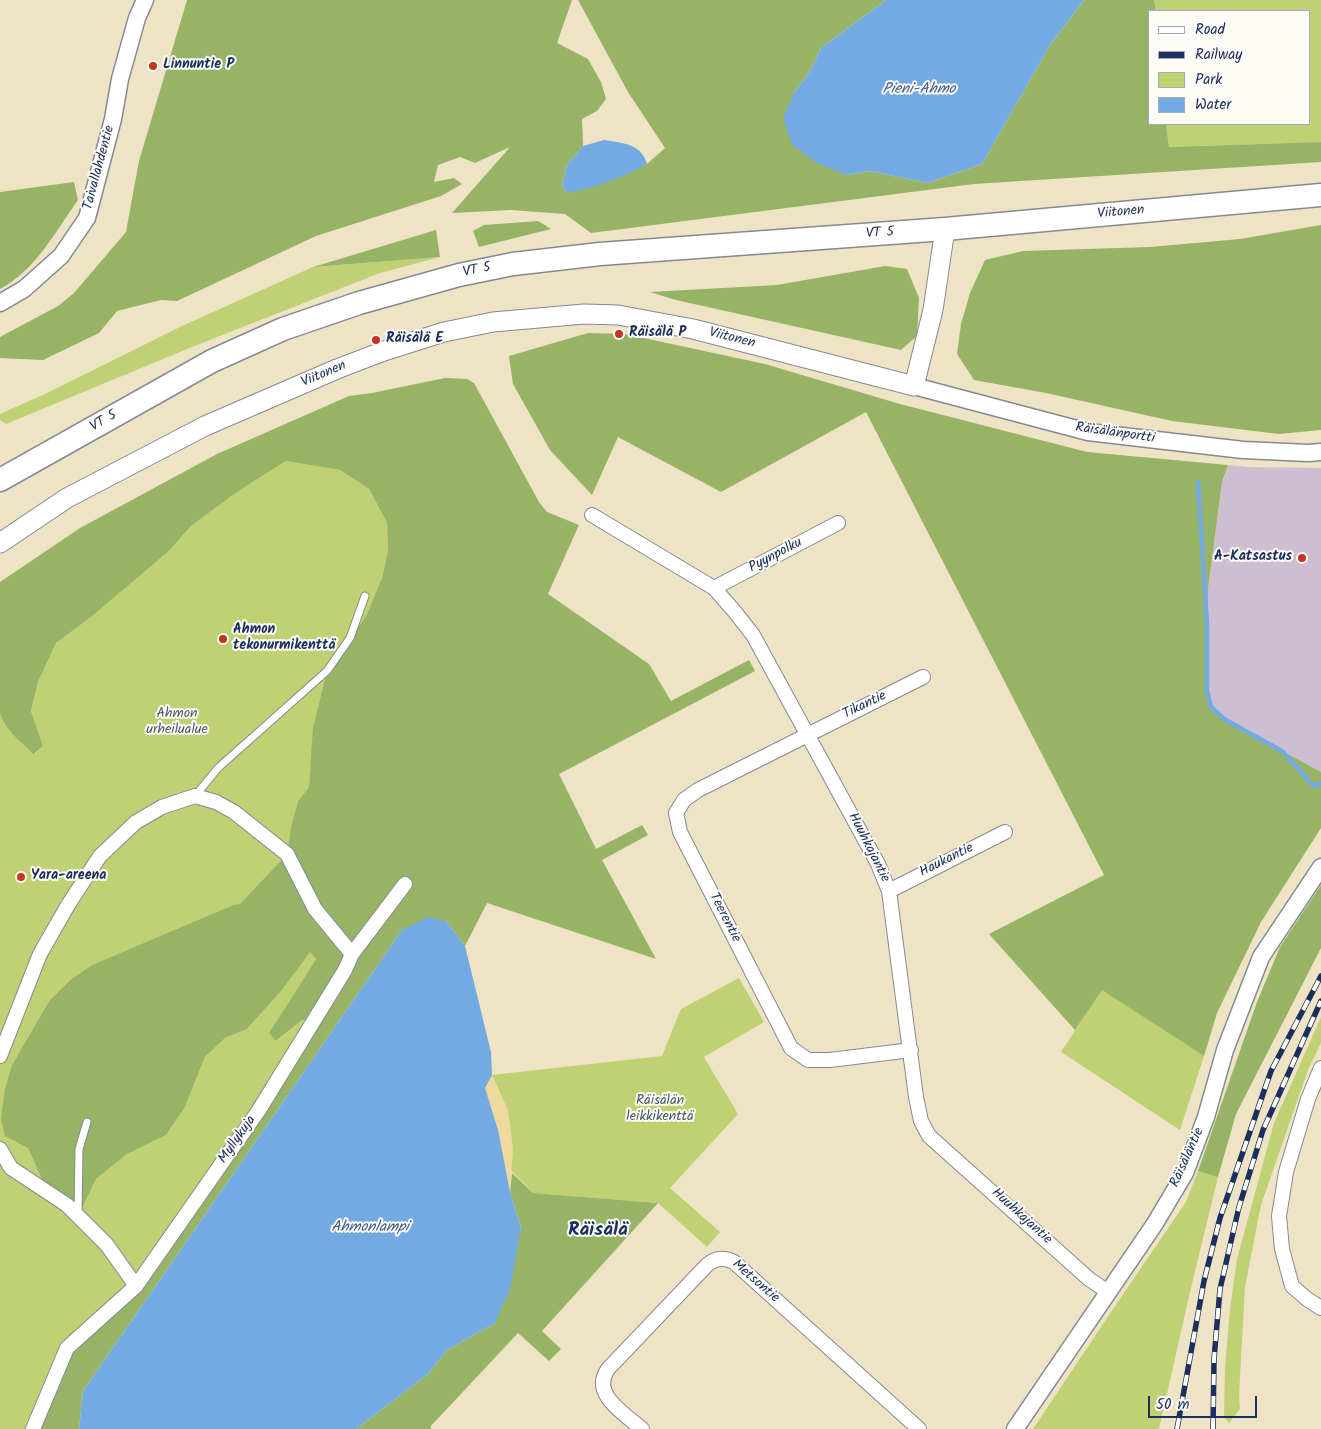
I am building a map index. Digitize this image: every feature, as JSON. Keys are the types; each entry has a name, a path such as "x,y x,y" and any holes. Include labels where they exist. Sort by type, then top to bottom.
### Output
{"highway":[{"name":"Viitonen","path":"945,229 1321,195"},
{"name":"VT 5","path":"0,480 212,361 283,328 359,303 459,275 513,264 600,254 945,229"},
{"name":"VT 5","path":"0,486 48,454"}],"main road":[{"path":"914,386 933,310 945,229"},
{"name":"Viitonen","path":"0,543 67,498 205,426 384,351 444,332 494,322 584,314 618,314 693,329 914,386"}],"street":[{"name":"Taivallahdentie","path":"0,303 24,289 61,256 87,218 113,119 120,79 137,18 145,0"},
{"name":"Räisälänportti","path":"914,386 1088,432 1243,450 1321,452"},
{"name":"Huuhkajantie","path":"592,514 714,588 753,635 878,864 889,891 921,1120 930,1136 1089,1278 1108,1292"},
{"name":"Pyynpolku","path":"714,588 838,523"},
{"name":"Tikantie","path":"807,734 922,677"},
{"name":"Teerentie","path":"807,734 698,790 684,800 676,813 680,832 791,1048 808,1060 830,1060 911,1050"},
{"path":"0,1056 40,954 68,905 100,856 136,822 162,806 195,796 216,802 234,812 286,854 315,910 352,954"},
{"name":"Haukantie","path":"889,891 1005,832"},
{"name":"Räisäläntie","path":"1015,1429 1154,1225 1185,1173 1206,1117 1225,1050 1260,957 1321,866"},
{"name":"Myllykuja","path":"33,1429 67,1348 136,1286 259,1110 345,970 352,954 405,884"},
{"path":"1321,1068 1308,1099 1286,1172 1279,1216 1282,1249 1292,1286 1321,1308"},
{"path":"0,1149 11,1168 67,1205 107,1245 136,1286"},
{"name":"Metsontie","path":"642,1429 606,1395 602,1386 605,1373 707,1265 713,1260 724,1258 734,1262 919,1429"}],"lane":[{"path":"195,796 218,768 327,671 350,638 365,596"},
{"path":"78,1216 79,1150 87,1122"}],"shaded area":[{"path":"1228,465 1321,468 1321,772 1224,719 1211,707 1207,691 1208,589 1222,482"}],"green space":[{"path":"187,0 572,0 557,43 588,59 601,82 606,99 597,111 582,119 583,146 567,165 562,186 568,193 647,164 665,148 628,92 578,0 886,0 821,48 809,73 794,93 846,175 870,171 927,183 982,164 1050,45 1084,0 1154,0 1156,10 1148,10 1148,125 1166,125 1169,147 1321,142 1321,162 974,184 591,233 565,214 511,210 452,213 510,147 475,163 460,157 438,165 434,182 454,178 462,184 441,196 316,236 177,301 161,300 117,311 99,333 43,360 0,358 0,337 58,306 74,293 126,232 139,161"},
{"path":"1154,0 1321,0 1321,142 1169,147 1166,125 1311,125 1311,10 1156,10"},
{"path":"74,182 78,200 53,237 24,272 0,289 0,192"},
{"path":"538,221 551,229 479,247 473,231 484,225"},
{"path":"1321,225 1321,430 1279,434 1172,421 1046,393 974,380 957,354 961,324 970,293 985,260 1023,251 1150,247 1240,239"},
{"path":"436,230 440,257 313,267"},
{"path":"440,257 380,273 192,347 6,424 0,420 0,414 47,393 182,326 313,267"},
{"path":"885,266 907,269 919,298 917,336 901,350 676,300 650,292 777,285"},
{"path":"588,333 625,334 765,364 900,404 1087,452 1228,465 1222,482 1208,589 1207,691 1211,707 1224,719 1321,772 1321,828 1261,922 1217,1013 1204,1056 1102,990 1075,1030 989,934 1104,875 866,412 721,492 618,437 592,495 550,450 513,384 509,356"},
{"path":"445,378 467,379 474,383 539,502 547,512 579,525 548,594 649,664 671,701 749,660 755,671 559,774 596,849 642,825 648,835 602,860 656,959 487,903 465,946 446,921 402,930 83,1391 79,1429 33,1429 67,1348 136,1286 317,1015 301,1021 276,1041 269,1033 316,959 310,952 282,990 247,1029 225,1038 205,1057 184,1109 166,1135 127,1154 96,1179 78,1216 43,1182 28,1148 5,1136 1,1119 5,1088 12,1065 49,1001 70,980 92,965 233,905 240,904 287,854 291,827 298,801 309,787 313,728 327,671 366,616 382,578 388,550 387,523 369,489 340,470 286,461 237,492 191,526 169,551 91,617 56,643 38,682 31,711 43,746 34,754 9,730 0,713 0,582 80,528 217,454 349,396"},
{"name":"Ahmon urheilualue","path":"286,461 340,470 369,489 387,523 388,550 382,578 366,616 350,638 311,759 309,787 298,801 291,827 287,854 240,904 233,905 92,965 70,980 49,1001 12,1065 5,1088 43,1182 78,1215 96,1179 127,1154 166,1135 184,1109 205,1057 225,1038 247,1029 282,990 310,951 316,959 269,1033 277,1041 301,1021 318,1015 33,1429 0,1429 0,713 9,730 35,754 43,746 31,711 38,682 56,643 91,617 169,551 191,526 237,492"},
{"path":"1321,885 1321,948 1236,1114 1218,1177 1198,1171 1257,1002 1280,947"},
{"name":"Räisälän leikkikenttä","path":"739,978 764,1022 704,1057 738,1114 670,1188 720,1232 707,1247 658,1203 533,1193 505,1164 498,1130 485,1087 492,1075 662,1056 681,1009"},
{"path":"1102,989 1204,1056 1180,1130 1061,1052"},
{"path":"1321,1017 1321,1043 1308,1070 1261,1205 1245,1287 1239,1395 1240,1409 1229,1423 1224,1417 1225,1368 1237,1259 1274,1123"},
{"path":"1198,1171 1218,1177 1159,1429 1033,1429 1186,1202"},
{"path":"512,1173 533,1193 658,1203 542,1331 561,1349 549,1361 518,1333 430,1427 432,1429 356,1429 428,1374 447,1350 495,1323 521,1227 510,1192"}],"sand":[{"path":"492,1075 508,1110 513,1148 510,1192 498,1130 485,1087"}],"water":[{"name":"Pieni-Ahmo","path":"886,0 1084,0 1050,45 982,164 927,183 870,171 846,175 817,163 792,145 783,118 794,93 809,73 821,48"},
{"path":"604,140 624,143 636,148 647,164 608,182 568,193 562,186 567,165 583,146"},
{"name":"Ahmonlampi","path":"428,917 446,921 465,946 491,1052 492,1075 485,1088 498,1130 510,1192 521,1227 510,1289 495,1323 447,1350 428,1374 356,1429 79,1429 83,1391 402,930"}],"waterway":[{"path":"1198,482 1207,623 1207,691 1211,707 1224,719 1282,751 1314,786 1321,783"}],"railway":[{"path":"1177,1429 1204,1281 1220,1218 1271,1071 1321,976"},
{"path":"1213,1429 1214,1359 1220,1289 1239,1207 1263,1130 1321,1001"}],"place":[{"name":"Linnuntie P","path":"153,66"},
{"name":"Räisälä P","path":"619,334"},
{"name":"Räisälä E","path":"376,340"},
{"name":"A-Katsastus","path":"1302,558"},
{"name":"Ahmon tekonurmikenttä","path":"223,639"},
{"name":"Yara-areena","path":"21,877"}],"district":[{"name":"Räisälä","path":"598,1232"}]}
